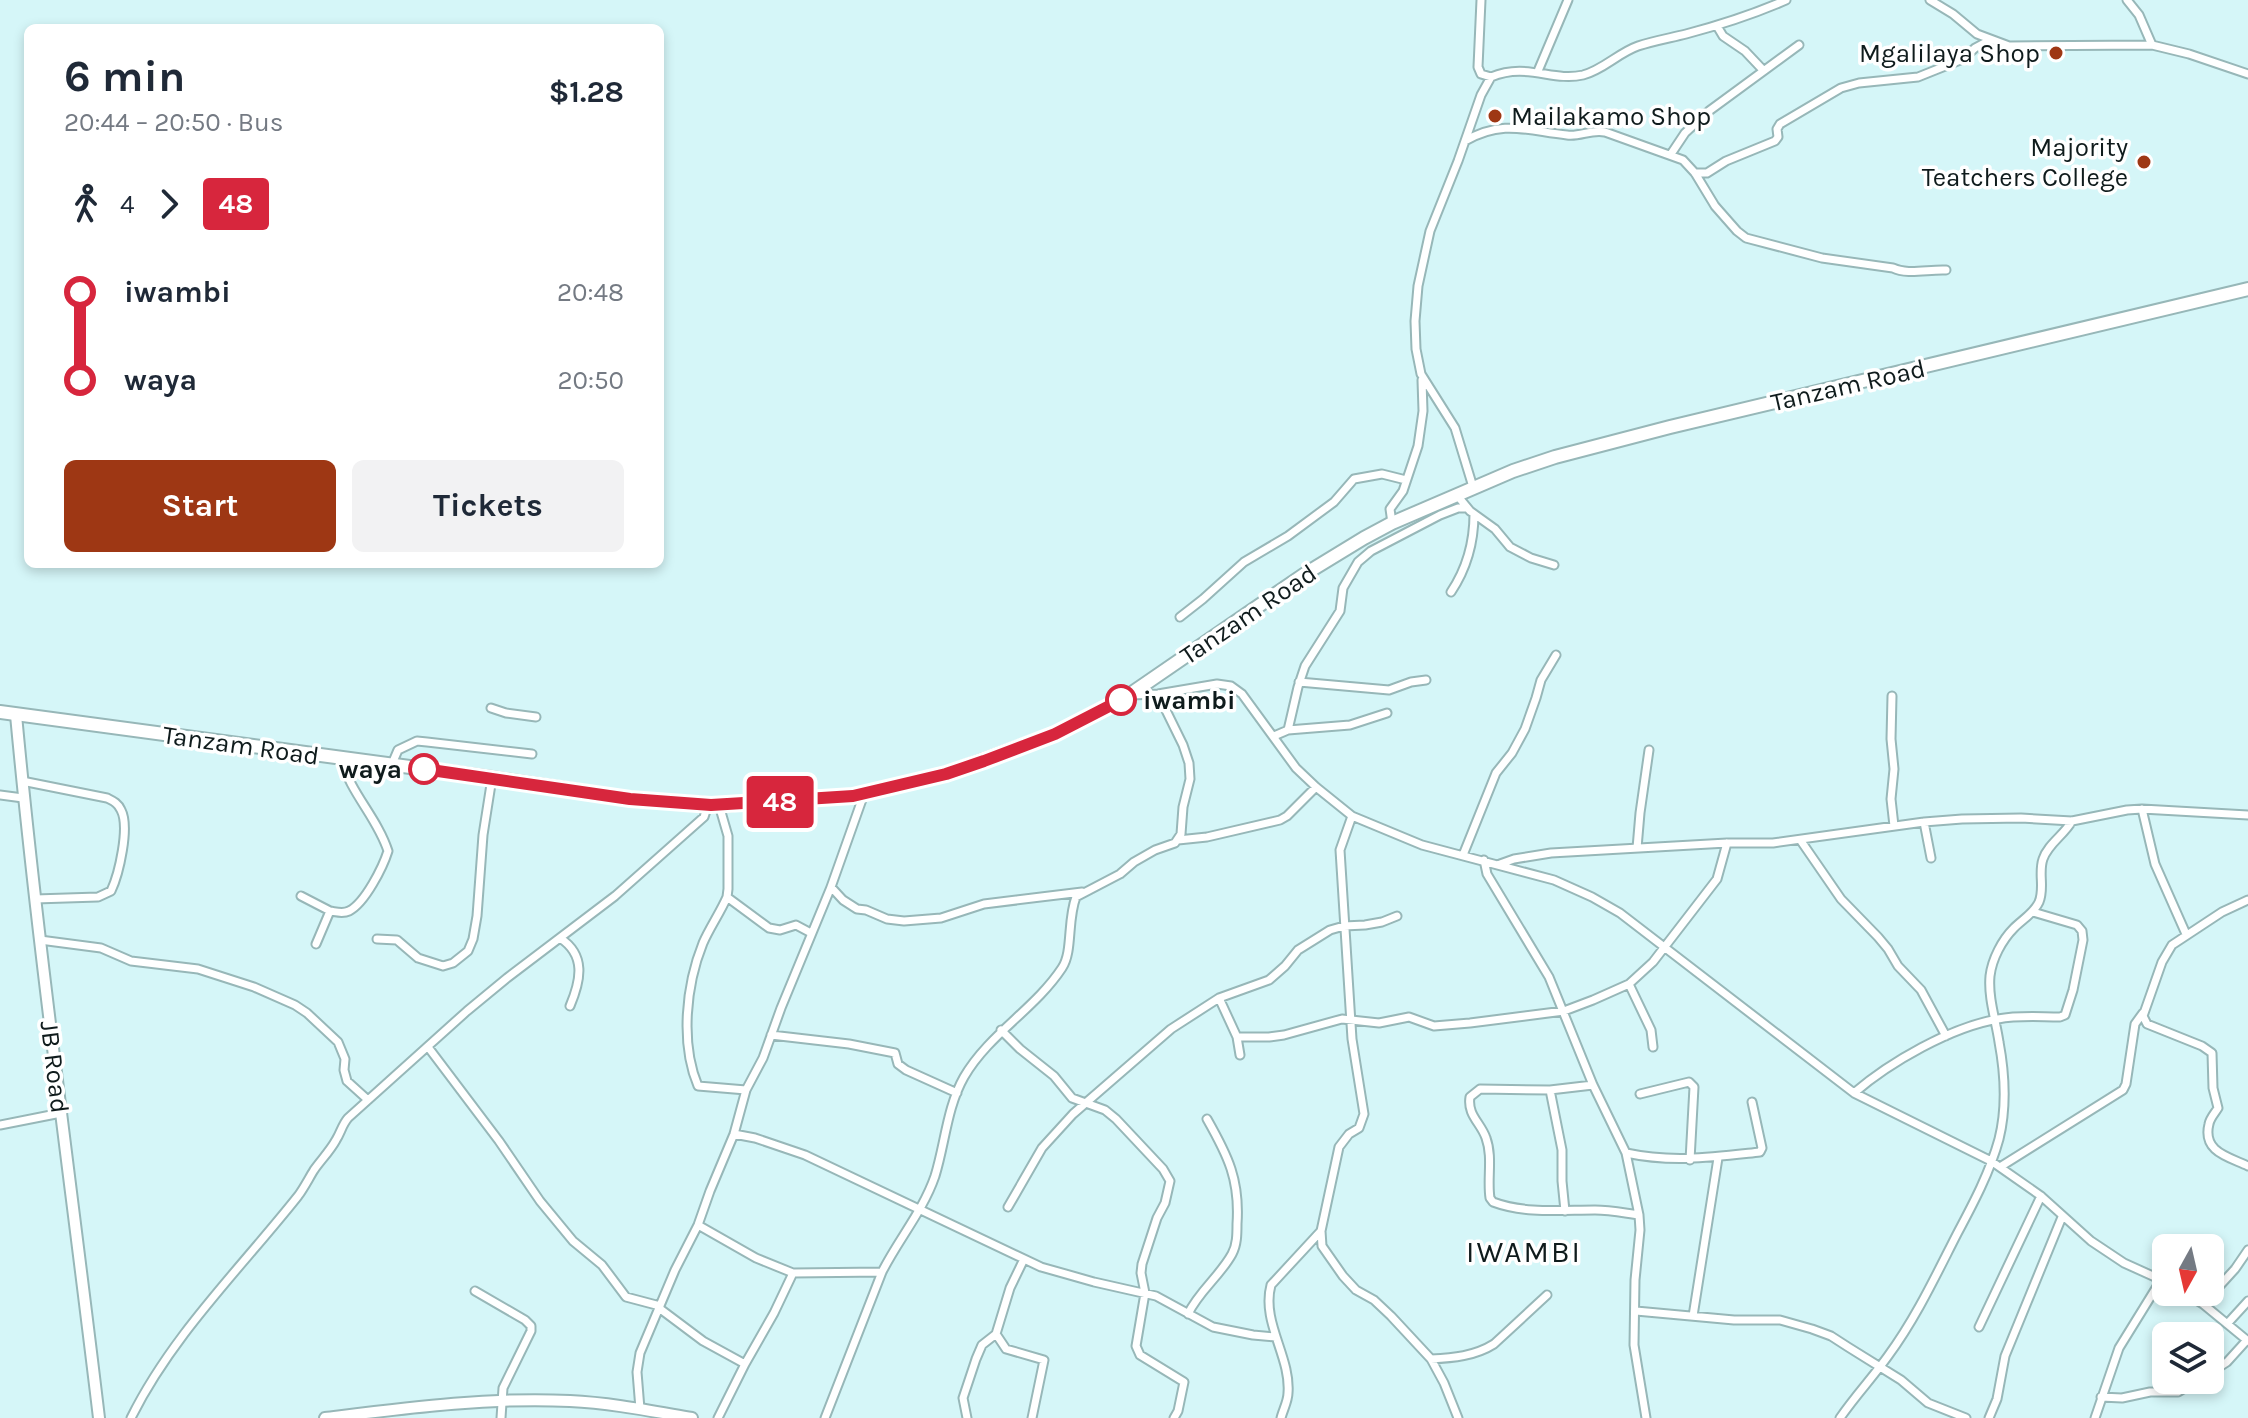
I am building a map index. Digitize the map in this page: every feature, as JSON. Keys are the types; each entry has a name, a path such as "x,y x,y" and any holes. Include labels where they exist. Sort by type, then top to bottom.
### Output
{"highway":[{"name":"Tanzam Road","path":"0,712 630,799 715,805 864,794 946,774 1055,734 1129,695 1305,574 1392,523 1473,487 1555,457 2248,289"}],"street":[{"path":"1481,0 1478,67 1481,74 1491,77 1506,72 1538,71 1562,76 1585,74 1636,47 1717,26 1786,0"},
{"path":"1538,71 1568,0"},
{"path":"1930,0 1977,34 2009,46 2152,45 2248,74"},
{"path":"2127,0 2139,15 2152,45"},
{"path":"1717,26 1723,36 1745,51 1763,70"},
{"path":"1695,173 1707,173 1726,161 1775,141 1780,124 1841,88 1859,83 1918,77 1963,59 1990,40"},
{"path":"1671,154 1694,124 1799,45"},
{"path":"1392,523 1390,509 1401,496 1414,464 1421,431 1423,387 1415,321 1423,263 1434,221 1481,95 1491,77"},
{"path":"1465,141 1501,127 1567,135 1599,131 1683,160 1695,173 1715,206 1746,238 1822,258 1903,272 1946,270"},
{"path":"1421,374 1455,428 1473,487"},
{"path":"1180,617 1244,562 1288,536 1334,502 1354,479 1382,474 1406,480"},
{"path":"1456,494 1510,547 1554,565"},
{"path":"1288,730 1299,682 1311,654 1340,611 1343,588 1363,558 1440,515 1458,508 1471,511"},
{"path":"1451,592 1469,554 1471,511"},
{"path":"1463,855 1496,773 1525,729 1541,680 1556,655"},
{"path":"1299,682 1389,690 1426,680"},
{"path":"1129,695 1158,694 1217,684 1231,686 1242,694 1296,768 1352,816 1422,845 1554,880 1620,913 1854,1093 1991,1161 2041,1196 2091,1241 2124,1263 2152,1276"},
{"path":"1158,694 1189,763 1189,785 1178,840"},
{"path":"1892,696 1894,769 1891,799 1894,826"},
{"path":"491,708 536,717"},
{"path":"1274,736 1288,730 1350,725 1387,713"},
{"name":"JB Road","path":"16,715 50,1037 99,1418"},
{"path":"392,764 398,750 417,741 532,754"},
{"path":"1637,848 1649,750"},
{"path":"301,896 330,911 342,913 356,906 369,889 388,851 350,784 341,758"},
{"path":"377,939 397,940 418,958 443,966 453,963 468,951 477,916 483,835 492,778"},
{"path":"22,781 107,798 116,802 123,815 121,857 108,894 35,899"},
{"path":"825,1418 882,1272 893,1249 920,1209 935,1176 948,1121 963,1077 1001,1030 1026,1010 1062,969 1068,956 1069,922 1076,897 1120,874 1155,850 1178,840 1207,837 1280,820 1294,811 1316,787"},
{"path":"640,1409 637,1372 640,1353 698,1225 734,1134 746,1090 763,1058 831,887 864,794"},
{"path":"0,795 23,798"},
{"path":"131,1418 175,1347 301,1192 337,1140 344,1122 487,994 626,886 704,817 707,808 715,805 728,836 727,897 701,950 687,1015 687,1039 698,1086 746,1090"},
{"path":"1498,864 1551,853 1801,841 1962,819 2072,821 2142,809 2248,815"},
{"path":"2142,809 2155,864 2186,934"},
{"path":"1352,816 1340,847 1352,1039 1364,1114 1359,1128 1349,1134 1339,1147 1321,1231 1322,1246 1356,1290 1374,1300 1431,1359 1458,1418"},
{"path":"1840,1418 1895,1345 1940,1270 1991,1161 1999,1140 2004,1101 2000,1045 1990,987 1992,968 2006,937 2033,912 2041,895 2045,854 2072,821"},
{"path":"1924,822 1931,858"},
{"path":"1801,841 1841,899 1878,937 1898,966 1921,990 1946,1036"},
{"path":"1237,1037 1269,1037 1342,1019 1379,1023 1406,1017 1426,1025 1441,1026 1564,1011 1629,984 1643,973 1717,879 1727,843"},
{"path":"1484,860 1485,869 1549,977 1593,1085 1626,1153 1639,1215 1635,1355 1646,1418"},
{"path":"831,887 857,909 904,921 941,918 984,904 1084,892"},
{"path":"727,897 769,928 780,930 796,925 811,933"},
{"path":"2248,900 2222,912 2172,945 2143,1013 2147,1024 2212,1053 2213,1088 2218,1108 2209,1122 2209,1139 2218,1153 2248,1166"},
{"path":"316,944 330,911"},
{"path":"1854,1093 1886,1068 1946,1036 1995,1019 2065,1015 2073,990 2082,931 2077,925 2033,912"},
{"path":"1008,1207 1042,1148 1083,1103 1171,1029 1219,998 1269,980 1298,950 1330,930 1382,922 1397,916"},
{"path":"560,938 574,949 579,964 570,1006"},
{"path":"40,940 95,947 131,961 198,969 254,987 295,1005 338,1042 345,1059 347,1081 368,1100"},
{"path":"1629,984 1651,1030 1653,1047"},
{"path":"1219,998 1237,1037 1240,1055"},
{"path":"2000,1167 2123,1090 2135,1024 2143,1013"},
{"path":"1001,1030 1054,1076 1072,1098 1105,1110 1116,1119 1163,1169 1170,1181 1142,1264 1145,1293 1136,1350 1142,1357 1184,1382 1174,1418"},
{"path":"771,1035 895,1053 898,1064 906,1070 957,1093"},
{"path":"428,1047 540,1201 573,1241 602,1265 626,1297 659,1307 703,1341 745,1364"},
{"path":"1640,1094 1692,1083 1690,1160"},
{"path":"1593,1085 1550,1090 1480,1089 1470,1097 1473,1117 1486,1136 1489,1190 1493,1202 1512,1207 1609,1210 1639,1215"},
{"path":"1550,1090 1562,1150 1565,1211"},
{"path":"1626,1153 1690,1160 1762,1150 1752,1102"},
{"path":"0,1125 61,1113"},
{"path":"1188,1314 1199,1295 1228,1261 1237,1240 1236,1182 1229,1161 1207,1119"},
{"path":"734,1134 805,1155 1041,1267 1156,1296 1213,1327 1276,1337"},
{"path":"1693,1316 1718,1158"},
{"path":"1979,1327 2041,1196"},
{"path":"1989,1418 1997,1399 2005,1356 2062,1217"},
{"path":"698,1225 756,1258 793,1273 882,1272"},
{"path":"1281,1418 1289,1395 1269,1302 1271,1285 1321,1231"},
{"path":"2224,1281 2248,1250"},
{"path":"967,1418 963,1398 976,1359 982,1345 996,1334 1010,1288 1024,1259"},
{"path":"718,1418 793,1273"},
{"path":"475,1291 531,1326 507,1377 501,1400 501,1418"},
{"path":"1431,1359 1453,1358 1485,1350 1547,1295"},
{"path":"2095,1418 2119,1348 2152,1299"},
{"path":"2227,1324 2248,1301"},
{"path":"2205,1306 2248,1340 2224,1364"},
{"path":"1636,1311 1734,1320 1780,1320 1797,1324 1831,1336 1901,1380 1923,1400 1966,1418"},
{"path":"996,1334 1006,1349 1044,1360 1032,1418"},
{"path":"2101,1397 2122,1398 2152,1392"},
{"path":"325,1418 501,1400 570,1401 692,1418"}],"bus line":[{"name":"48","path":"424,769 630,799 711,805 853,796 946,774 984,761 1055,734 1121,700"}],"place":[{"name":"Mgalilaya Shop","path":"2056,53"},
{"name":"Mailakamo Shop","path":"1495,116"},
{"name":"Majority Teatchers College","path":"2144,162"},
{"name":"iwambi","path":"1121,700"},
{"name":"waya","path":"424,769"}],"district":[{"name":"IWAMBI","path":"1524,1252"}]}
